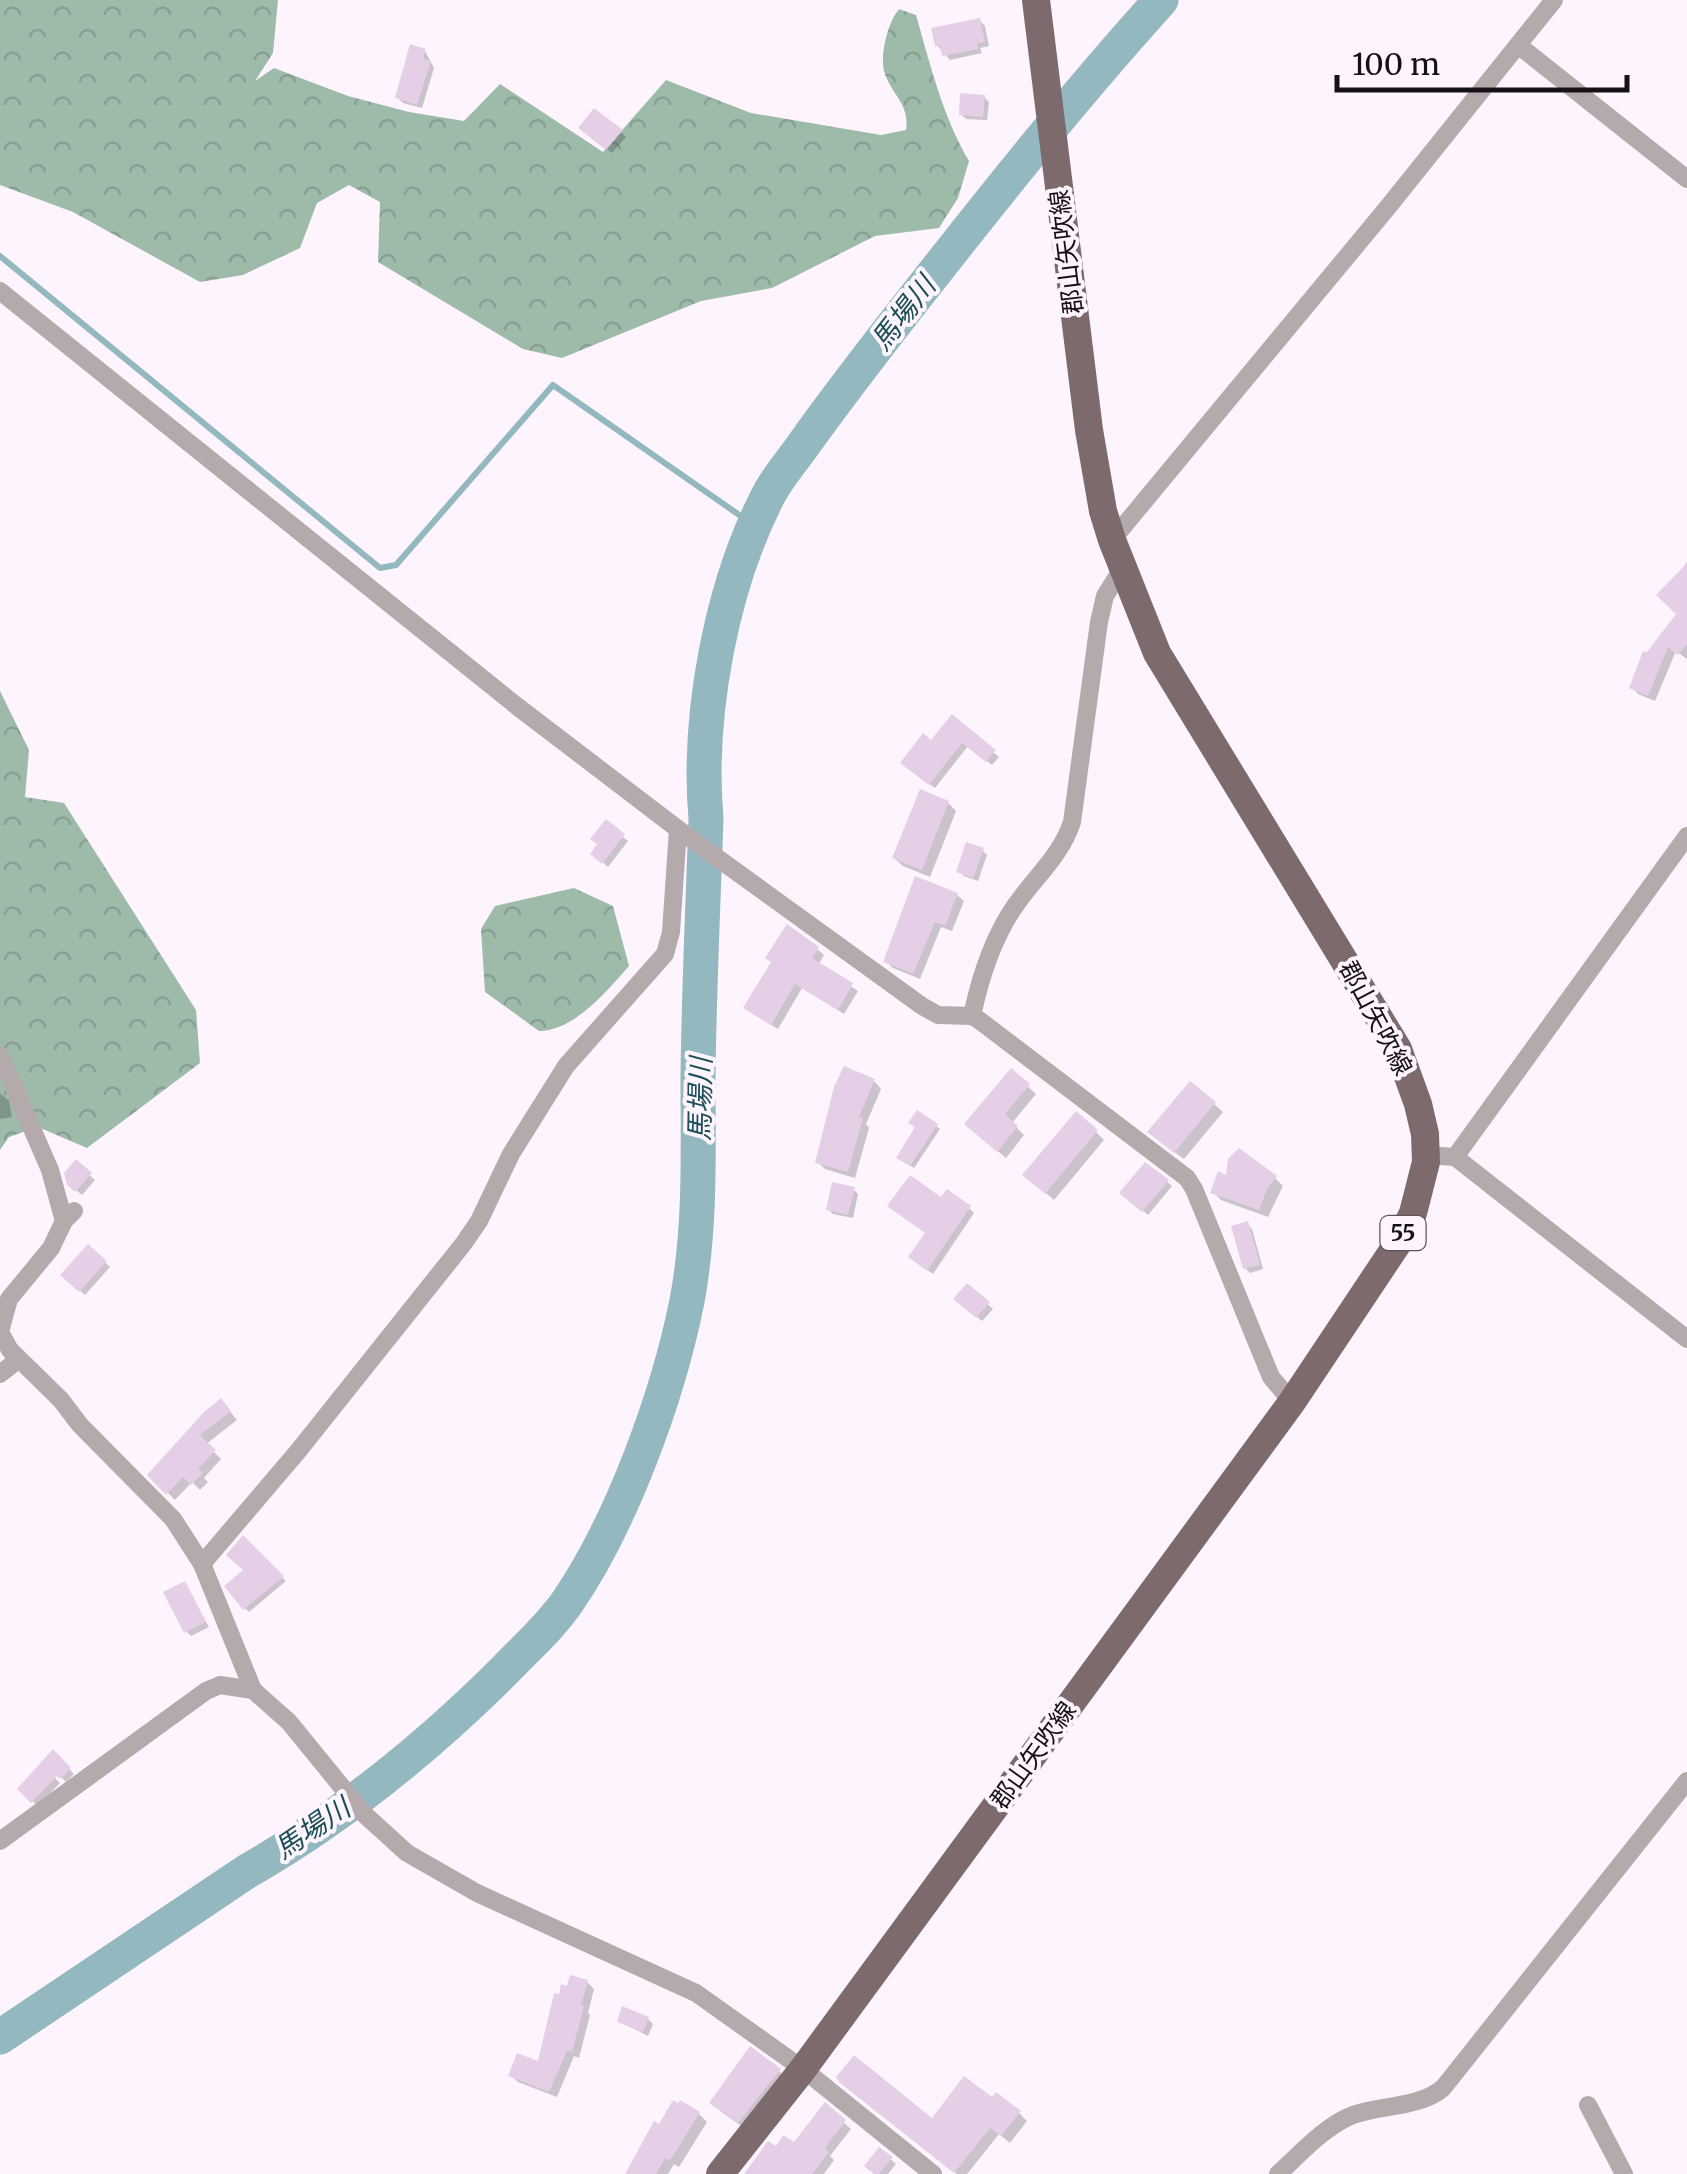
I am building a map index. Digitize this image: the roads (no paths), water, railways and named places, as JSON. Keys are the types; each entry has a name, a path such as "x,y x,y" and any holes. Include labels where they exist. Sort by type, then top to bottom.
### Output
{"main road":[{"name":"郡山矢吹線","path":"720,2174 803,2069 1292,1402 1398,1244 1412,1214 1426,1155 1418,1104 1398,1049 1157,653 1112,540 1089,430 1036,0"}],"street":[{"path":"1112,540 1554,0"},
{"path":"1518,46 1687,179"},
{"path":"0,290 518,708 682,832 922,1006 938,1015 972,1016 1186,1178 1194,1189 1271,1377 1292,1402"},
{"path":"972,1016 980,976 1013,908 1066,840 1072,822 1099,622 1105,596 1123,567"},
{"path":"202,1564 420,1302 479,1221 511,1154 566,1066 666,954 682,832"},
{"path":"1455,1157 1687,836"},
{"path":"0,1056 69,1216 52,1248 9,1299 0,1332 19,1360 173,1519 202,1564 253,1690 289,1722 364,1814 422,1864 528,1918 696,1992 803,2069 934,2174"},
{"path":"1426,1155 1455,1157 1687,1339"},
{"path":"0,1374 19,1360"},
{"path":"0,1841 206,1691 220,1684 253,1690"},
{"path":"1278,2174 1331,2128 1351,2116 1430,2096 1443,2088 1687,1781"},
{"path":"1588,2105 1624,2174"}],"waterway":[{"name":"馬場川","path":"0,2037 282,1851 383,1779 447,1725 539,1636 588,1569 641,1457 668,1377 687,1301 698,1189 705,738 716,652 752,530 773,488 837,398 1025,159 1161,0"},
{"path":"0,256 380,568 396,565 553,385 755,526"}]}
